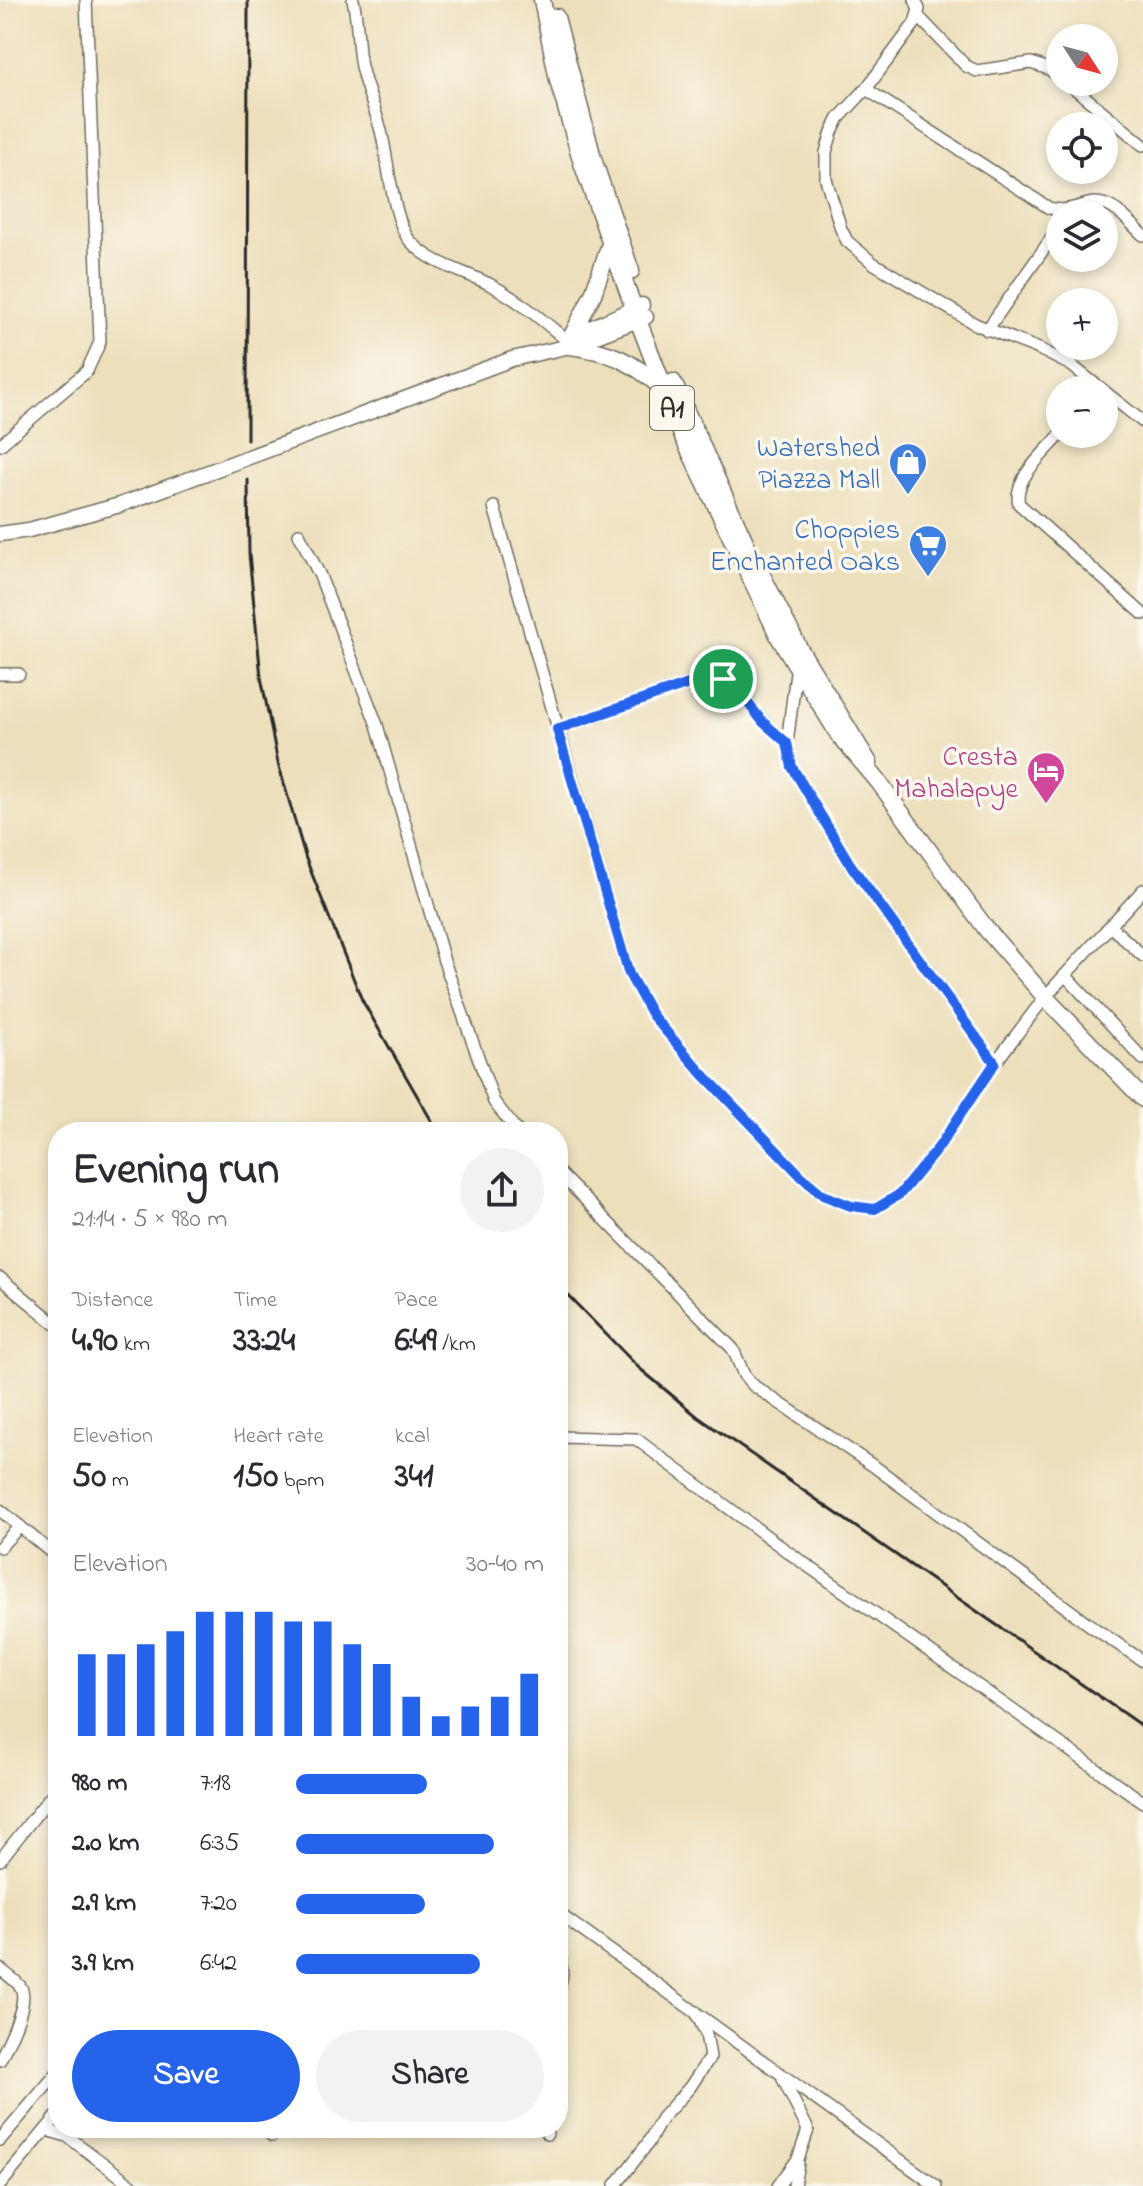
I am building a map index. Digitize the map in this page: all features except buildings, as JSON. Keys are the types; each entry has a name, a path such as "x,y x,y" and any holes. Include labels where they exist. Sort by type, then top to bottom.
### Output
{"highway":[{"name":"A1","path":"542,0 562,94 610,244 798,658"},
{"name":"A1","path":"552,0 594,162 666,392 682,435 737,553 798,658 859,743 878,781 987,930 1045,997 1143,1099"},
{"path":"610,244 593,294 569,341 615,355 638,368 666,392"}],"main road":[{"path":"0,534 29,530 120,505 640,313"}],"street":[{"path":"0,445 87,371 100,342 86,0"},
{"path":"353,0 359,25 360,61 381,129 401,228 411,242 432,258 488,283 524,304 569,341"},
{"path":"915,0 918,16 866,89 839,118 826,152 826,179 841,229 847,241 873,263 987,330 1039,349 1071,365 1084,376"},
{"path":"918,16 966,66 977,71 1031,63 1046,68"},
{"path":"866,89 1046,206"},
{"path":"1084,96 1143,145"},
{"path":"1118,215 1143,235"},
{"path":"987,330 1046,246"},
{"path":"1118,403 1143,422"},
{"path":"1049,448 1022,481 1016,494 1019,504 1143,614"},
{"path":"494,507 629,974 652,1015 742,1115 823,1195 851,1206 875,1209 900,1194 938,1148 995,1063 1045,997 1143,890"},
{"path":"299,534 320,576 377,725 444,961 494,1102 510,1122"},
{"path":"798,658 787,743 792,767 850,864 995,1063"},
{"path":"0,674 19,674"},
{"path":"557,729 712,676 723,679 739,692 763,722 787,743"},
{"path":"1110,926 1143,956"},
{"path":"1065,975 1143,1059"},
{"path":"568,1182 733,1349 744,1375 754,1386 875,1467 1143,1661"},
{"path":"0,1278 48,1318"},
{"path":"568,1437 636,1439 788,1552 1143,1802"},
{"path":"0,1510 48,1550"},
{"path":"0,1547 20,1526"},
{"path":"0,1860 48,1800"},
{"path":"568,1920 936,2186"},
{"path":"0,1969 23,1992 19,2016 0,2060"},
{"path":"615,2186 648,2143 662,2118 690,2087 710,2057 706,2034 696,2012"},
{"path":"781,2075 808,2130 798,2159 794,2186"},
{"path":"0,2140 48,2084"},
{"path":"0,2185 48,2128"},
{"path":"73,2138 133,2186"},
{"path":"778,2186 798,2159"}],"railway":[{"path":"247,440 248,0"},
{"path":"248,480 249,554 261,677 278,763 306,859 362,1000 432,1122"},
{"path":"568,1295 638,1367 698,1417 1143,1727"}],"place":[{"name":"Watershed Piazza Mall","path":"908,496"},
{"name":"Choppies Enchanted Oaks","path":"928,578"},
{"name":"Cresta Mahalapye","path":"1046,805"}],"route":[{"path":"712,676 723,679 787,743 792,767 850,864 995,1063 938,1148 900,1194 875,1209 851,1206 823,1195 803,1178 702,1073 652,1015 629,974 557,729 701,678 712,676"}]}
